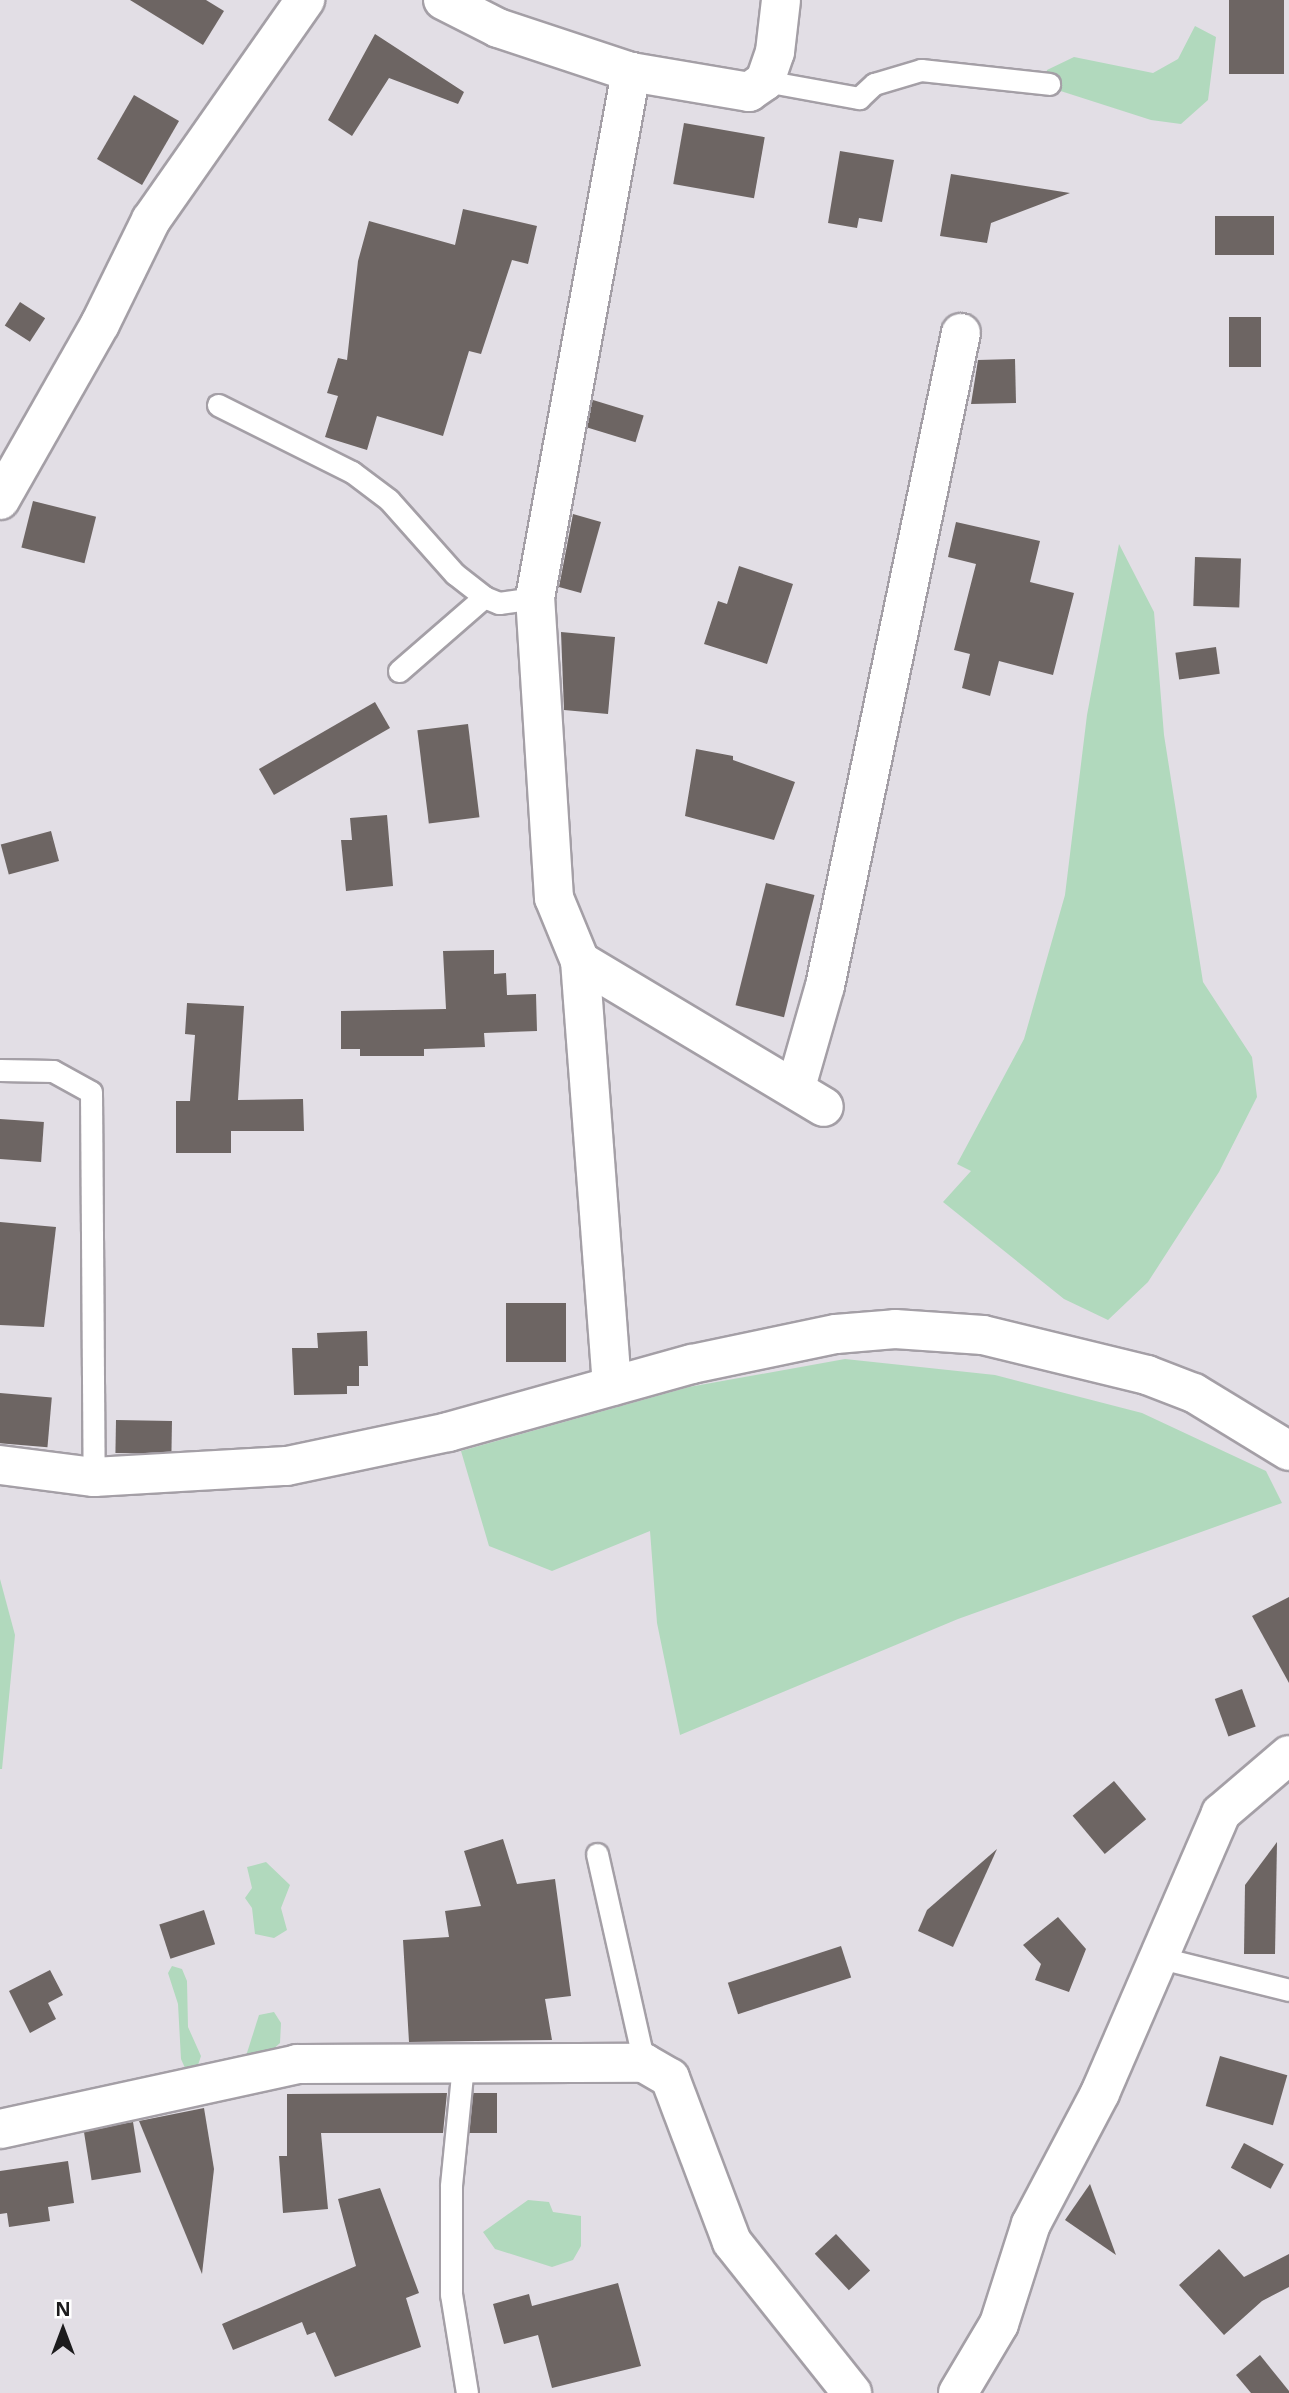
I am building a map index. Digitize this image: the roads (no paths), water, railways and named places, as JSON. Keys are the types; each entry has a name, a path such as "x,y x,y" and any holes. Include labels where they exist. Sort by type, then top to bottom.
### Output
{"street":[{"path":"0,500 100,324 151,220 305,0"},
{"path":"443,0 498,28 631,72 748,92 765,81 775,52 781,0"},
{"path":"612,1386 580,961 554,898 535,598 631,72"},
{"path":"580,961 810,1097 825,986 961,333"},
{"path":"0,1465 94,1477 287,1466 448,1432 612,1386 836,1334 895,1329 983,1335 1080,1356 1182,1388 1289,1451"},
{"path":"958,2393 999,2324 1031,2224 1100,2093 1161,1958 1221,1813 1289,1755"},
{"path":"0,2129 297,2064 644,2063 670,2078 732,2242 852,2393"}],"lane":[{"path":"765,81 859,98 874,84 921,70 1049,84"},
{"path":"218,405 352,472 389,500 455,574 484,597 499,603 535,598"},
{"path":"399,671 484,597"},
{"path":"0,1070 54,1071 91,1091 94,1477"},
{"path":"597,1854 644,2063"},
{"path":"1161,1958 1289,1990"},
{"path":"463,2065 452,2186 452,2294 467,2393"}]}
